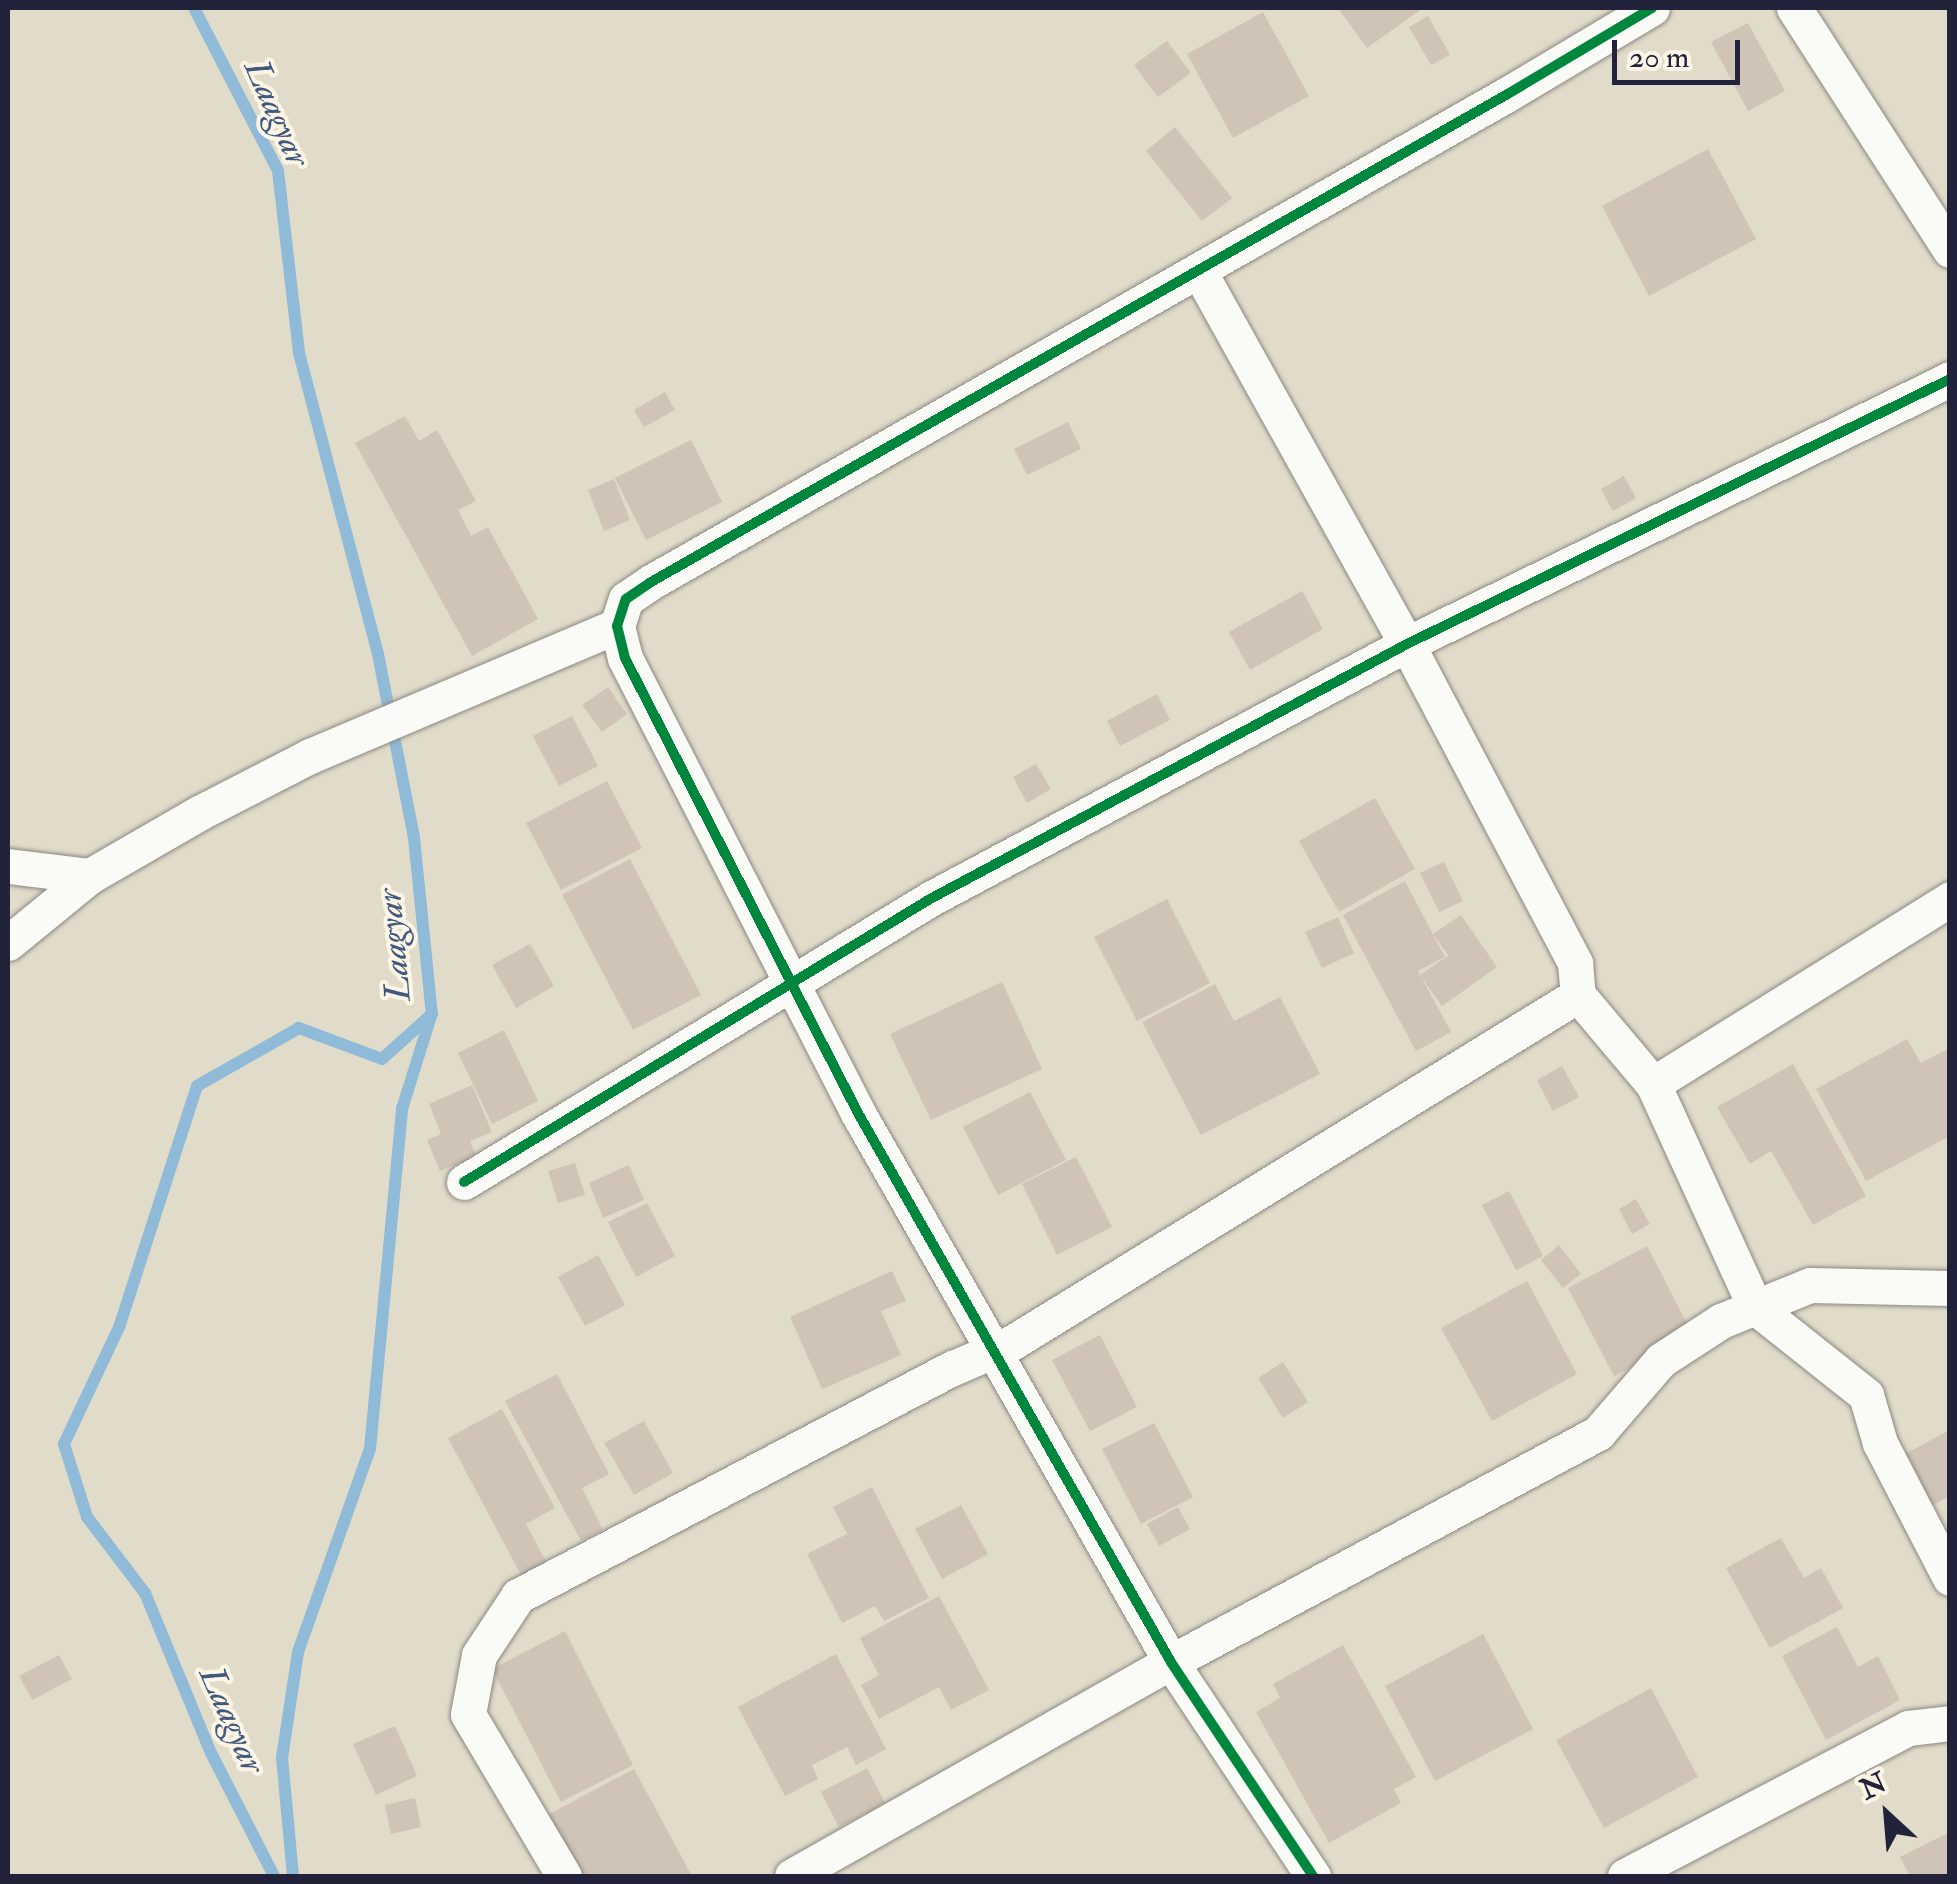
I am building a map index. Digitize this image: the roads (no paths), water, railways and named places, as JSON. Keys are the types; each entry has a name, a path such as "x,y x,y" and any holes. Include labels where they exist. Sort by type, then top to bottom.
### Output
{"street":[{"path":"1313,1876 1172,1662 858,1114 625,658 617,626 626,599 651,582 1199,272 1652,8"},
{"path":"1794,8 1950,250"},
{"path":"1199,272 1407,644 1575,963 1578,995 1653,1084 1756,1307 1866,1395 1880,1443 1950,1578"},
{"path":"464,1182 930,898 1407,644 1950,379"},
{"path":"8,944 90,876 310,756 617,626"},
{"path":"8,866 90,876"},
{"path":"1653,1084 1950,900"},
{"path":"564,1876 468,1714 479,1654 518,1596 935,1377 994,1351 1578,995"},
{"path":"792,1876 1172,1662 1598,1434 1661,1360 1721,1321 1810,1286 1950,1288"},
{"path":"1625,1876 1908,1728 1950,1723"}],"waterway":[{"name":"Laagyar","path":"194,8 278,171 299,353 378,654 414,838 432,1014 382,1059 299,1028 197,1086 120,1325 64,1444 87,1517 145,1593 211,1753 274,1876"},
{"path":"293,1876 282,1758 298,1652 370,1449 402,1109 431,1016"}]}
